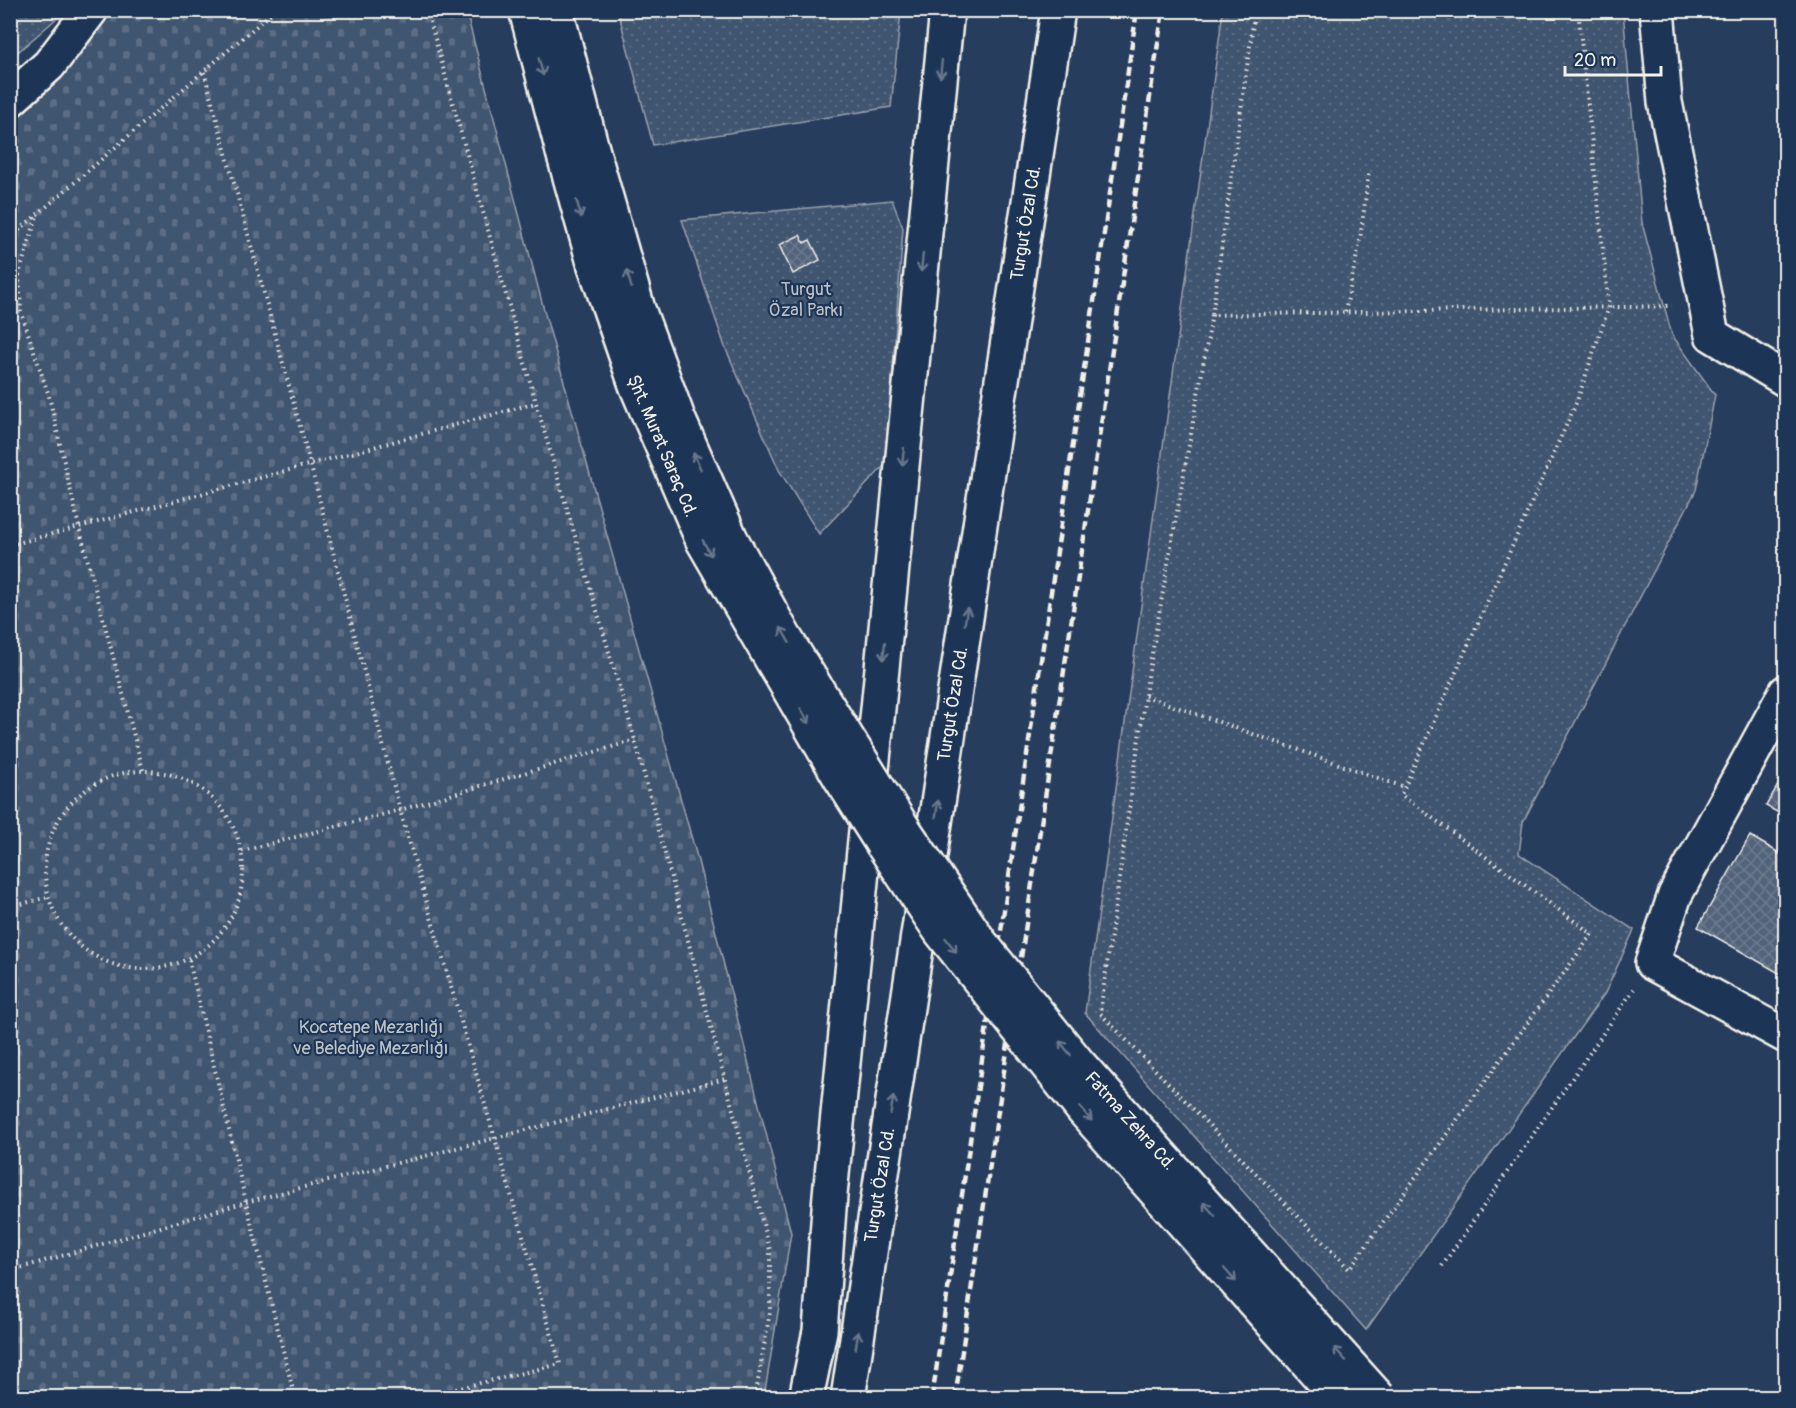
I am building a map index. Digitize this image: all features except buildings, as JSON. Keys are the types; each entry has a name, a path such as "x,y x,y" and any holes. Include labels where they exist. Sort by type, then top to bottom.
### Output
{"main road":[{"path":"10,100 49,65 91,10"},
{"name":"Şht. Murat Saraç Cd.","path":"526,10 678,418 731,539 893,836"},
{"name":"Şht. Murat Saraç Cd.","path":"556,10 577,148"},
{"path":"807,1398 820,1332 831,1183 947,10"},
{"name":"Turgut Özal Cd.","path":"848,1398 1058,10"},
{"path":"1657,10 1665,102 1712,335 1785,380"},
{"path":"1785,692 1675,895 1652,963 1785,1036"},
{"name":"Fatma Zehra Cd.","path":"893,836 941,932 1083,1110 1339,1398"},
{"name":"Fatma Zehra Cd.","path":"893,836 1078,1063 1379,1398"}],"path":[{"path":"10,238 275,10"},
{"path":"427,10 536,403 635,740 770,1250 770,1312 755,1398"},
{"path":"1255,10 1212,315 1145,696 1101,1013 1348,1269 1592,934 1401,795 1577,401 1609,307 1578,10"},
{"path":"204,72 310,463 400,810 560,1364 418,1398"},
{"path":"1345,312 1360,240 1369,171"},
{"path":"37,216 19,274 21,312 49,396 79,527 143,770"},
{"path":"1212,315 1706,305"},
{"path":"10,544 536,403"},
{"path":"1145,696 1404,787"},
{"path":"242,851 400,810 635,740"},
{"path":"143,770 167,773 189,781 209,794 224,810 235,829 242,851 243,884 234,914 215,941 189,960 160,969 135,970 111,965 88,953 68,934 56,917 48,897 45,884 46,856 54,828 69,804 91,786 117,774 143,770"},
{"path":"10,907 48,897"},
{"path":"189,960 295,1398"},
{"path":"1442,1266 1652,963"},
{"path":"10,1271 246,1202 725,1079"}],"green space":[{"path":"11,10 65,10 65,11 11,58"},
{"name":"Kocatepe Mezarlığı ve Belediye Mezarlığı","path":"91,11 466,11 545,314 697,857 791,1233 764,1397 11,1398 11,102"},
{"path":"618,11 901,11 891,107 653,145"},
{"path":"1223,11 1623,11 1642,223 1672,335 1715,395 1696,490 1523,822 1519,854 1634,930 1605,993 1366,1330 1085,1013"},
{"name":"Turgut Özal Parkı","path":"892,200 903,228 886,464 819,534 779,470 725,347 682,220"}],"railway":[{"path":"932,1398 1137,10"},
{"path":"955,1398 1163,10"}]}
